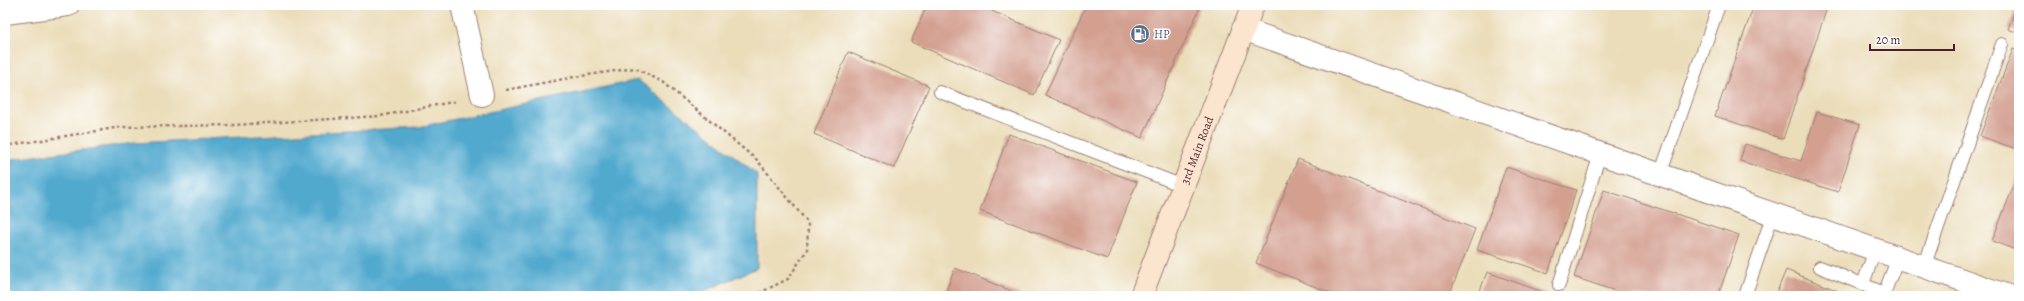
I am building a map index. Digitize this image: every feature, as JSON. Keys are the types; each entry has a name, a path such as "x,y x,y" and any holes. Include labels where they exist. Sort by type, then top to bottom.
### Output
{"main road":[{"name":"3rd Main Road","path":"1140,296 1253,5"}],"street":[{"path":"5,13 68,5"},
{"path":"462,5 482,95"},
{"path":"1243,29 2008,296"}],"lane":[{"path":"1660,175 1719,5"},
{"path":"1924,267 2002,44"},
{"path":"940,92 1183,186"},
{"path":"1559,285 1600,154"},
{"path":"1744,296 1773,214"},
{"path":"1863,284 1875,250"},
{"path":"1820,266 1884,294 1898,258"}],"path":[{"path":"5,146 121,127 234,125 380,116 574,77 635,68 663,82 757,160 808,223 807,250 788,279 753,296"}],"water":[{"path":"638,80 757,174 757,268 693,296 5,296 5,160 134,143 419,127"}],"building":[{"path":"927,5 978,5 1059,40 1034,95 911,42"},
{"path":"1086,5 1201,5 1142,138 1045,95"},
{"path":"1754,5 1828,5 1783,139 1715,116"},
{"path":"2017,5 2019,5 2019,33 2008,29"},
{"path":"2013,49 2019,51 2019,150 1980,136"},
{"path":"848,52 929,86 894,168 814,134"},
{"path":"1817,112 1860,125 1838,192 1740,161 1745,144 1801,161"},
{"path":"1009,134 1137,182 1107,259 980,211"},
{"path":"1298,159 1475,229 1449,296 1338,296 1256,263"},
{"path":"1506,167 1576,190 1548,273 1477,250"},
{"path":"2019,172 2019,251 1992,241"},
{"path":"1604,190 1739,235 1718,296 1630,296 1574,277"},
{"path":"955,268 1024,296 944,296"},
{"path":"1786,270 1851,296 1775,296"},
{"path":"1487,272 1554,296 1478,296"}],"place":[{"name":"HP","path":"1140,34"}]}
